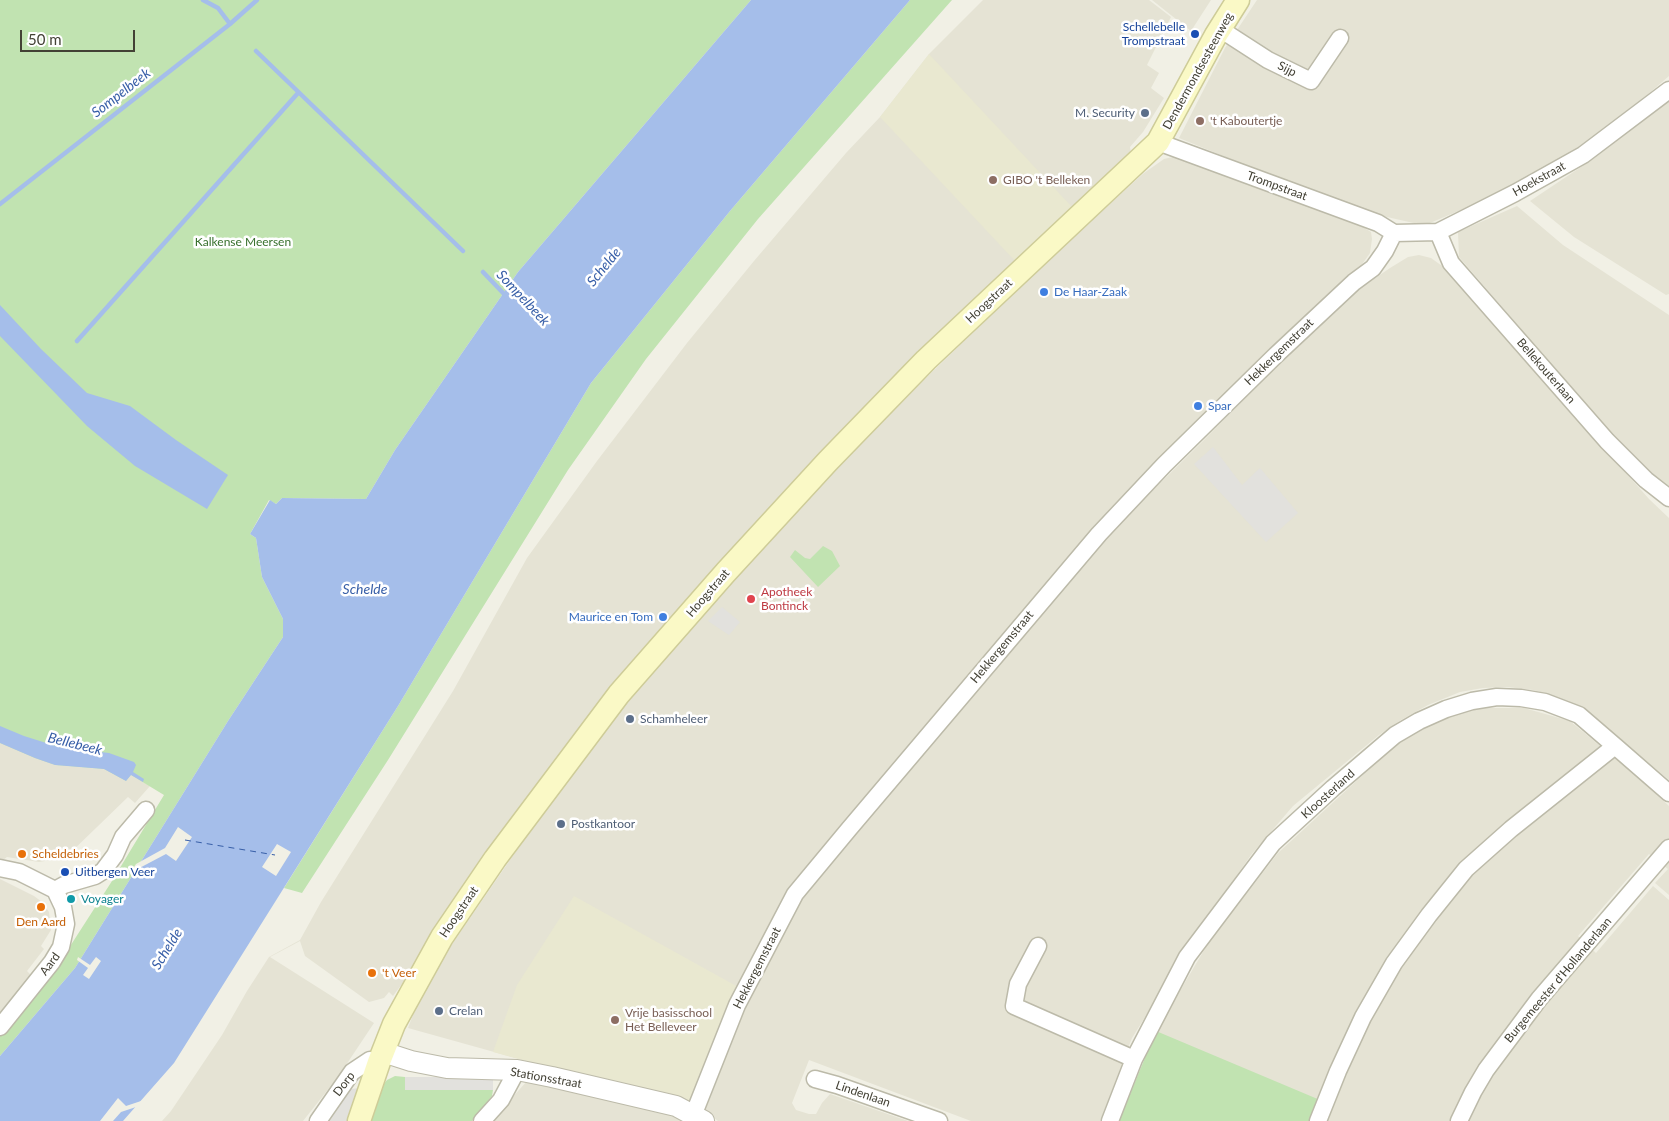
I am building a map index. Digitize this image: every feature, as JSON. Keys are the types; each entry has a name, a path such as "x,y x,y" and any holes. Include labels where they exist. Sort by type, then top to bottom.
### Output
{"main road":[{"name":"Dendermondsesteenweg","path":"1158,142 1238,0"},
{"name":"Hoogstraat","path":"359,1121 381,1057 401,1008 442,937 490,866 619,694 732,565 828,461 920,366 1158,142"}],"street":[{"name":"Sijp","path":"1220,29 1268,60 1311,81 1340,38"},
{"name":"Hoekstraat","path":"1394,232 1438,232 1515,193 1583,155 1669,90"},
{"name":"Trompstraat","path":"1158,142 1378,223 1394,232"},
{"name":"Hekkergemstraat","path":"696,1119 737,1005 795,894 1099,534 1164,465 1276,354 1354,282 1373,268 1385,251 1394,232"},
{"name":"Bellekouterlaan","path":"1438,232 1451,262 1607,441 1646,480 1669,498"},
{"name":"Kloosterland","path":"1110,1121 1134,1059 1187,957 1273,843 1395,735 1446,709 1472,701 1497,697 1545,702 1578,715 1669,793"},
{"path":"1318,1121 1338,1071 1363,1017 1394,963 1429,915 1466,869 1511,829 1615,746"},
{"path":"0,868 19,872 55,890 64,884 95,876 103,871 115,854 123,837 146,810"},
{"name":"Burgemeester d'Hollanderlaan","path":"1459,1121 1486,1070 1534,1006 1669,848"},
{"name":"Aard","path":"0,1027 62,947 66,931 65,915 55,890"},
{"path":"1038,946 1018,984 1014,1006 1134,1059"},
{"name":"Stationsstraat","path":"381,1057 447,1068 517,1070 676,1106 696,1119"},
{"name":"Dorp","path":"318,1121 352,1072 370,1060 381,1057"},
{"path":"482,1121 501,1100 517,1070"},
{"name":"Lindenlaan","path":"815,1079 939,1121"}],"shaded area":[{"path":"983,0 1149,0 1171,17 1147,65 1159,73 1151,88 1164,98 1143,132 1130,147 1131,153 762,521 393,996 389,992 384,998 369,1002 305,956 300,941 270,957 374,1023 338,1077 303,1121 162,1121 171,1111 222,1035 269,957 300,940 321,902 453,691 527,558 597,461 687,343 754,261 846,153 880,117 929,54"},
{"path":"1152,0 1211,0 1191,31"},
{"path":"1257,0 1669,0 1669,76 1609,128 1559,161 1501,193 1430,223 1418,224 1387,217 1302,188 1179,138 1225,48"},
{"name":"GIBO 't Belleken","path":"929,54 1072,207 1015,261 880,117"},
{"path":"1669,100 1669,294 1666,295 1574,237 1530,201 1590,161"},
{"path":"1173,157 1363,227 1371,232 1370,253 1356,273 1268,351 1117,505 881,779 738,987 688,1106 408,1028 416,1007 448,950 532,828 638,687 796,509 925,379 1051,257 1144,173 1164,159"},
{"path":"1517,206 1563,245 1669,315 1669,488 1663,486 1614,437 1459,257 1458,232"},
{"path":"1419,255 1431,258 1445,268 1649,499 1669,518 1669,780 1584,711 1548,694 1507,687 1483,688 1460,692 1428,705 1379,735 1293,806 1251,855 1203,924 1132,1038 1100,1121 971,1121 809,1060 792,1103 796,1110 816,1114 830,1094 908,1121 718,1121 705,1111 743,1012 774,948 807,892 840,851 878,808 1000,660 1134,509 1307,334 1355,292 1408,257"},
{"path":"1213,447 1242,485 1260,468 1298,513 1266,542 1194,464"},
{"path":"722,607 740,622 729,635 708,621"},
{"path":"1474,708 1524,708 1570,721 1633,773 1669,806 1669,895 1655,883 1668,869 1649,854 1578,936 1596,953 1653,886 1669,900 1669,1121 1310,1121 1156,1031 1209,942 1278,853 1401,740 1437,722"},
{"path":"0,743 55,765 104,769 126,781 131,775 150,786 135,803 128,797 65,858 59,860 53,857 51,860 39,862 7,857 0,860"},
{"path":"0,879 42,902 49,912 51,930 41,946 44,949 27,971 32,976 0,1018"},
{"name":"Vrije basisschool Het Belleveer","path":"574,896 738,987 688,1106 493,1052 517,985"},
{"path":"405,1077 493,1077 493,1090 405,1090"},
{"path":"528,1080 678,1115 682,1121 491,1121"},
{"path":"358,1088 350,1121 326,1121 347,1090"}],"green space":[{"name":"Kalkense Meersen","path":"0,0 751,0 518,272 395,450 366,499 282,498 276,504 269,500 250,534 256,538 262,577 283,619 283,637 228,721 75,968 0,1056 0,1036 29,1002 67,951 164,795 131,775 126,781 104,769 55,765 0,743"},
{"path":"910,0 952,0 758,219 646,359 568,470 388,760 302,893 284,888 398,706 591,383 730,211"},
{"path":"823,546 832,551 840,566 818,587 790,557 795,550 805,558 810,559"},
{"path":"1156,1031 1320,1100 1310,1121 1119,1121"},
{"path":"395,1076 405,1077 406,1090 493,1090 492,1096 472,1121 370,1121 382,1086 387,1080"}],"water":[{"name":"Schelde","path":"751,0 910,0 730,211 591,383 398,706 174,1063 123,1121 0,1121 0,1056 75,968 228,721 283,637 283,619 262,577 256,538 250,534 270,500 276,504 282,498 366,499 395,450 518,272"},
{"path":"0,305 41,349 87,393 130,406 228,475 207,509 135,466 87,426 0,336"},
{"path":"0,726 59,747 109,753 134,762 136,765 133,772 144,779 143,782 131,775 126,781 104,769 55,765 35,758 0,743"}],"pier":[{"path":"178,827 192,837 176,861 166,854 130,873 136,864 165,848"},
{"path":"277,844 291,852 276,876 262,867"},
{"path":"78,957 90,965 96,957 101,961 89,979 83,975 88,968 77,960"},
{"path":"118,1098 126,1106 144,1100 139,1106 121,1112 113,1121 100,1121"}],"waterway":[{"path":"203,0 218,8 230,24"},
{"name":"Sompelbeek","path":"0,204 230,24 257,0"},
{"name":"Sompelbeek","path":"256,51 463,251"},
{"path":"77,341 298,93"},
{"name":"Sompelbeek","path":"483,272 506,296"}],"ferry route":[{"path":"185,840 275,855"}],"place":[{"name":"Schellebelle Trompstraat","path":"1195,34"},
{"name":"M. Security","path":"1145,113"},
{"name":"'t Kaboutertje","path":"1200,121"},
{"name":"GIBO 't Belleken","path":"993,180"},
{"name":"De Haar-Zaak","path":"1044,292"},
{"name":"Spar","path":"1198,406"},
{"name":"Apotheek Bontinck","path":"751,599"},
{"name":"Maurice en Tom","path":"663,617"},
{"name":"Schamheleer","path":"630,719"},
{"name":"Postkantoor","path":"561,824"},
{"name":"Scheldebries","path":"22,854"},
{"name":"Uitbergen Veer","path":"65,872"},
{"name":"Voyager","path":"71,899"},
{"name":"Den Aard","path":"41,907"},
{"name":"'t Veer","path":"372,973"},
{"name":"Crelan","path":"439,1011"},
{"name":"Vrije basisschool Het Belleveer","path":"615,1020"}],"water label":[{"name":"Bellebeek","path":"75,744"}]}
